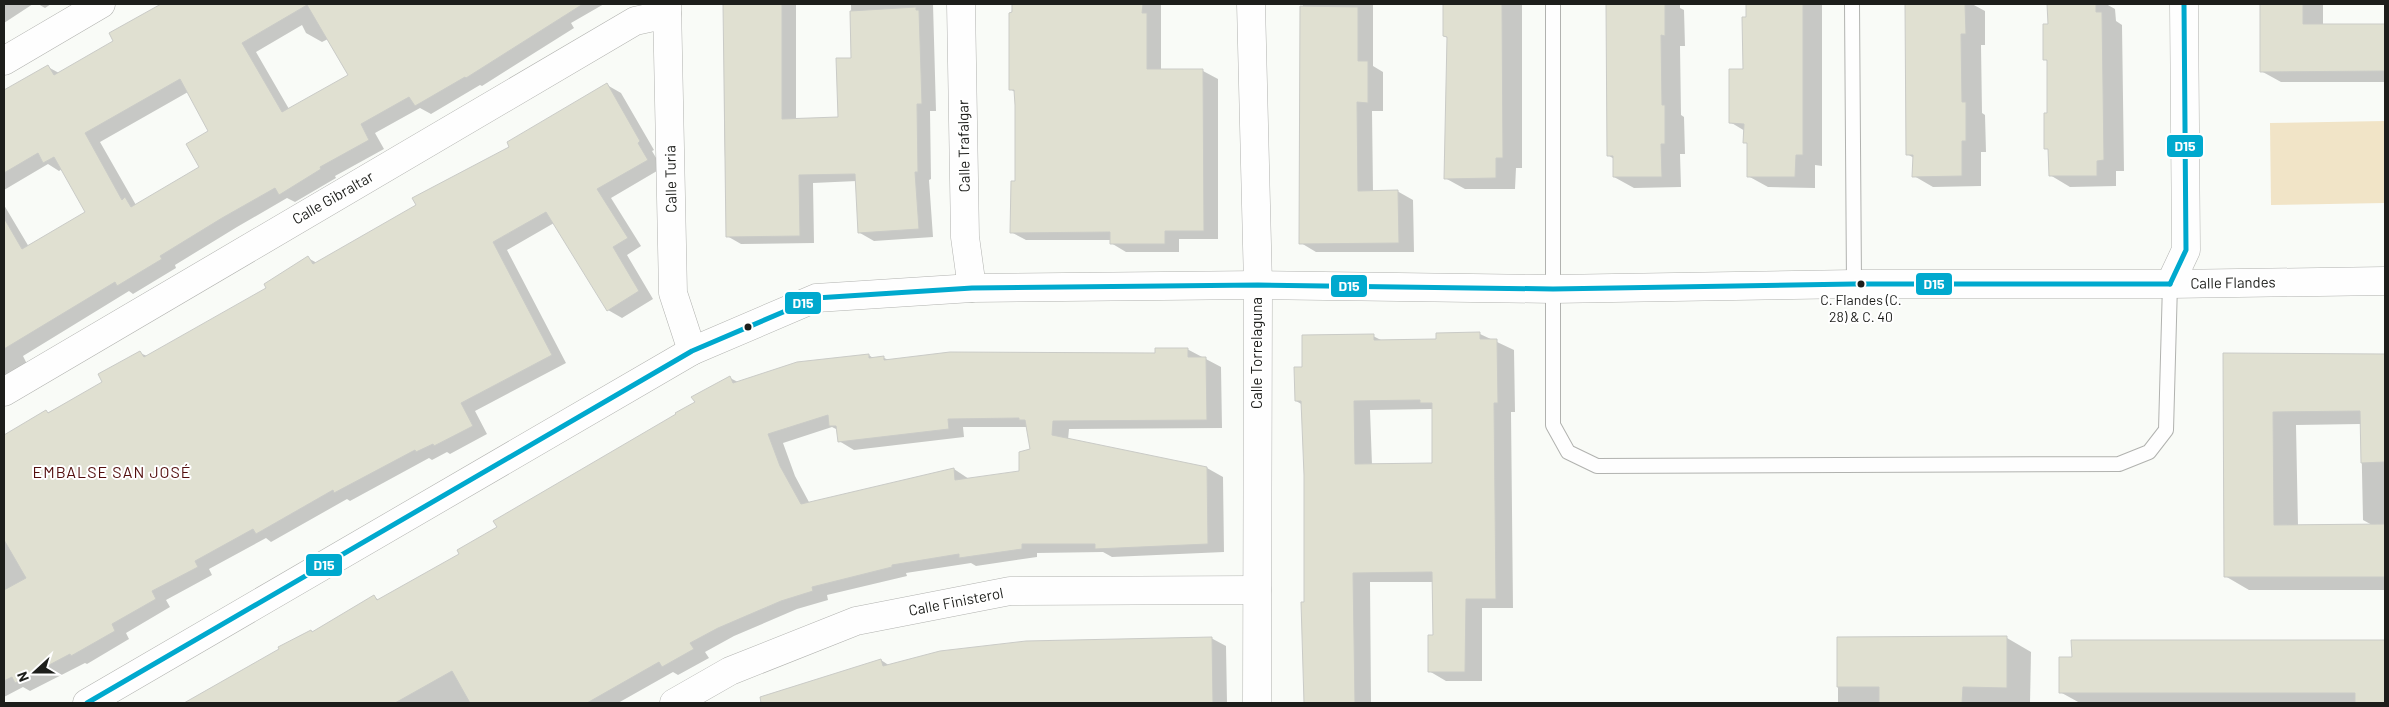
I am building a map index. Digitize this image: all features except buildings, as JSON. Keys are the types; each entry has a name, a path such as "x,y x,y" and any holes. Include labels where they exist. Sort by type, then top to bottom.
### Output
{"street":[{"path":"4,61 102,4"},
{"name":"Calle Trafalgar","path":"961,4 965,237 972,288"},
{"name":"Calle Torrelaguna","path":"1251,4 1258,285 1257,703"},
{"path":"2170,284 2186,250 2184,4"},
{"name":"Calle Turia","path":"667,9 674,293 692,351"},
{"name":"Calle Gibraltar","path":"4,392 635,21 667,9"},
{"name":"Calle Flandes","path":"87,703 692,351 816,298 972,288 1258,285 1553,290 1854,284 2170,284 2385,281"},
{"name":"Calle Finisterol","path":"674,703 730,671 856,621 1010,591 1257,590"}],"lane":[{"path":"1553,4 1553,425 1568,452 1597,466 2119,464 2149,452 2166,430 2170,284"},
{"path":"1852,4 1854,284"}],"shaded area":[{"path":"2385,121 2385,203 2271,205 2270,123"}],"transit line":[{"name":"D15","path":"2170,284 2186,250 2184,4"},
{"name":"D15","path":"87,703 692,351 816,298 972,288 1258,285 1553,289 1854,284 2170,284"}],"place":[{"name":"C. Flandes (C. 28) & C. 40","path":"1861,284"}],"district":[{"name":"EMBALSE SAN JOSÉ","path":"112,472"}]}
